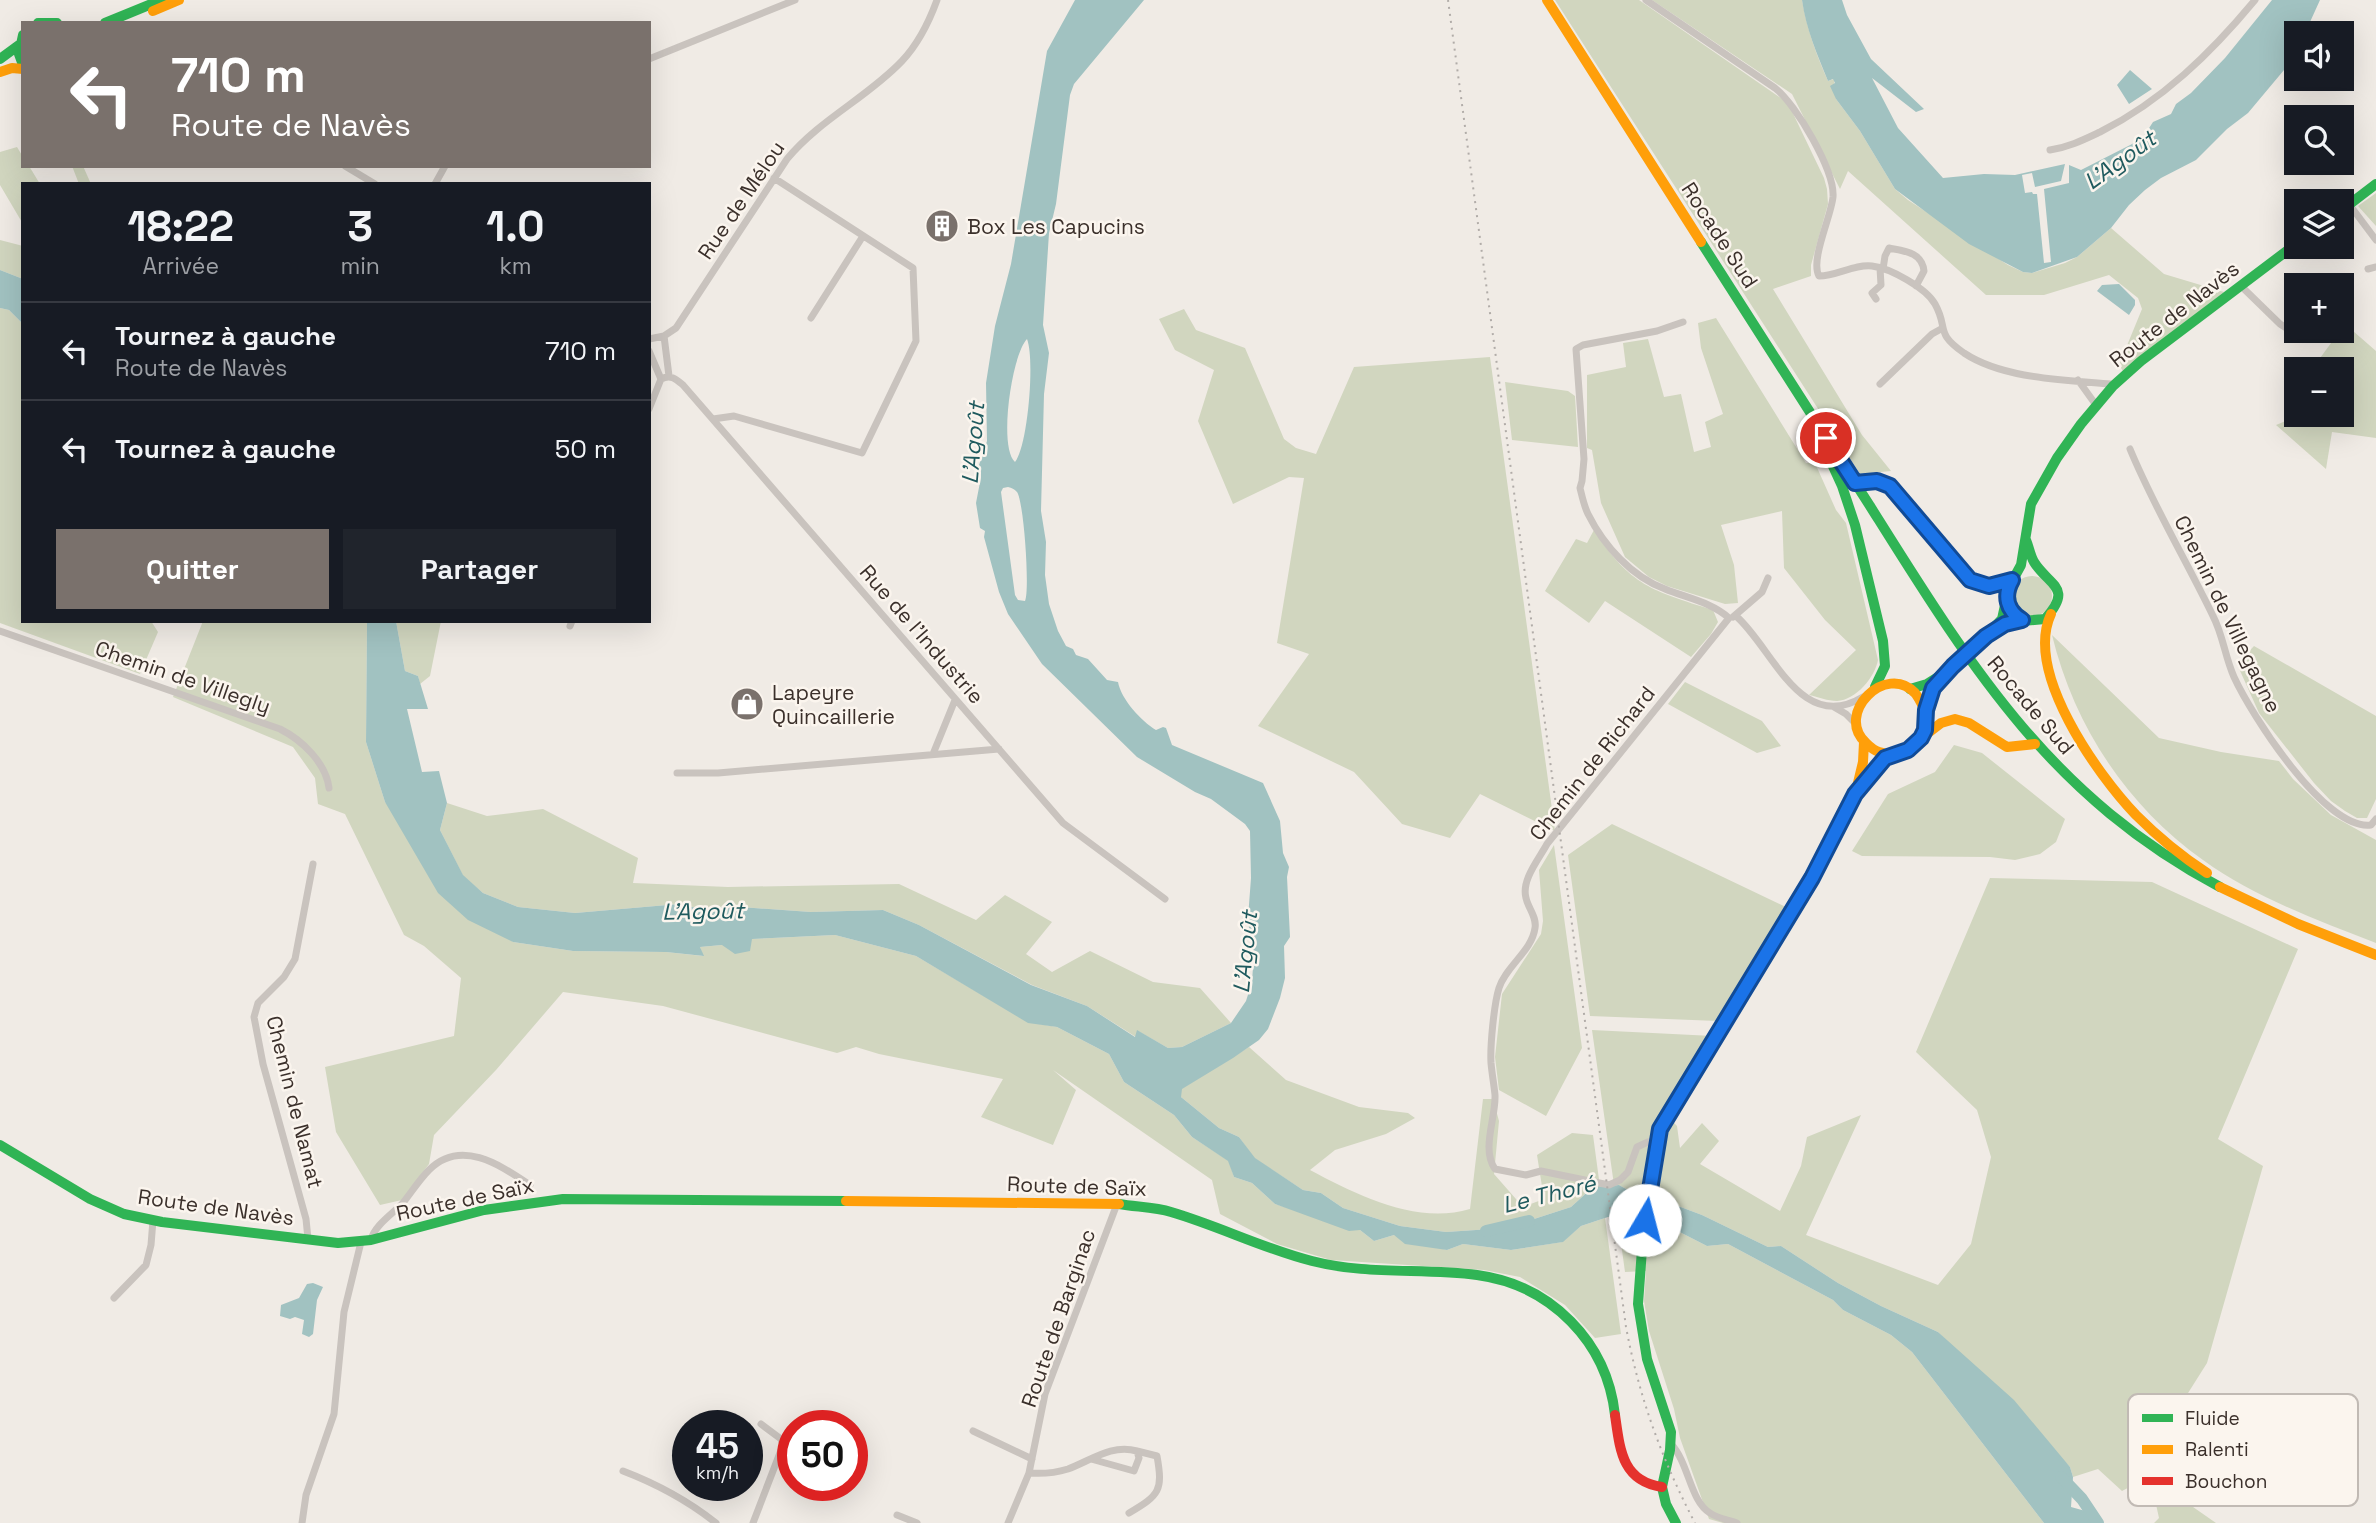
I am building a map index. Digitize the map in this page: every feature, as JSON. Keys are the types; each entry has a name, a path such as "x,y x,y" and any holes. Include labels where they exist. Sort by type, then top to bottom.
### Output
{"main road":[{"path":"110,21 161,0"},
{"path":"129,21 179,0"},
{"name":"Rocade Sud","path":"1547,0 1977,672 2035,744 2087,796 2155,849 2225,890 2376,955"},
{"path":"0,59 21,40"},
{"path":"21,40 21,60"},
{"path":"0,72 21,67"},
{"path":"2354,200 2376,184"},
{"name":"Route de Navès","path":"1875,687 1893,683 1910,688 1927,684 1986,636 2002,619 2009,587 2021,565 2028,512 2038,489 2067,443 2096,405 2141,361 2284,253"},
{"path":"1783,369 1839,474 1854,516 1885,660 1884,671 1875,687 1863,697 1858,706 1856,725 1864,742 1863,762 1855,794"},
{"path":"1855,483 1877,481 1890,486 1970,580 1989,586 2014,579 2028,571 2042,572"},
{"path":"2025,533 2031,556 2058,591 2056,607 2045,627 2043,638 2054,685 2075,732 2103,775 2150,828 2180,854 2212,876 2304,926"},
{"path":"2007,601 2013,612 2022,620"},
{"name":"Route de Navès","path":"1986,636 2005,624 2022,620 2038,621 2051,614"},
{"name":"Route de Navès","path":"1921,738 1933,688 1953,665"},
{"path":"1910,688 1917,694 1926,710"},
{"path":"1864,742 1881,753 1908,750 1941,722 1957,718 1968,721 2003,746 2035,744"},
{"path":"1676,1523 1666,1504 1662,1487 1671,1444 1669,1422 1647,1359 1638,1316 1637,1291 1643,1236 1660,1129 1812,878 1855,794 1875,767 1891,754"},
{"name":"Route de Navès","path":"0,1144 96,1203 130,1215 308,1239 366,1241"},
{"name":"Route de Saïx","path":"366,1241 484,1210 563,1199 1116,1204 1168,1211 1312,1261 1354,1268 1478,1275 1506,1281 1531,1291 1569,1318 1596,1352 1612,1394 1625,1463 1639,1480 1662,1487"}],"street":[{"path":"651,58 795,0"},
{"name":"Rue de Mélou","path":"664,336 681,322 774,178 803,142 904,59 918,40 937,0"},
{"path":"1646,0 1776,88 1796,109 1826,168 1833,188 1831,210 1817,263 1819,276 1865,266 1882,268 1916,286 1935,304 1944,336 1987,366 2029,375 2113,386"},
{"path":"2050,150 2068,148 2131,117 2202,59 2255,0"},
{"path":"348,168 372,182"},
{"path":"713,419 734,416 862,453 916,341 913,268 774,178"},
{"path":"2354,217 2376,240"},
{"path":"811,318 863,236"},
{"path":"1876,299 1872,293 1881,285 1882,268 1889,248 1920,258 1923,274 1916,286"},
{"path":"2241,285 2284,326"},
{"path":"1683,323 1657,331 1583,345 1576,349 1584,460 1580,488 1588,514 1620,559 1634,573 1664,589 1718,608 1746,624 1792,686 1811,701 1846,714 1856,725"},
{"path":"1880,384 1931,334 1941,329"},
{"path":"651,339 664,336 667,355 665,377 651,405"},
{"path":"652,359 661,362 667,355"},
{"name":"Rue de l'Industrie","path":"652,359 665,377 674,377 683,385 1063,822 1165,899"},
{"path":"2078,380 2096,405"},
{"name":"Chemin de Villegagne","path":"2130,449 2144,484 2216,621 2234,677 2272,742 2303,781 2332,809 2363,825 2371,825 2376,819"},
{"path":"1733,617 1762,592 1768,578"},
{"name":"Chemin de Richard","path":"1658,1141 1637,1147 1628,1172 1609,1185 1541,1171 1526,1175 1495,1169 1491,1163 1490,1150 1495,1095 1491,1059 1499,987 1531,939 1535,927 1525,893 1528,879 1547,844 1733,617"},
{"name":"Chemin de Villegly","path":"0,631 281,729 311,752 329,788"},
{"path":"1833,707 1848,705 1863,697"},
{"path":"933,754 955,700"},
{"path":"677,773 718,773 999,749"},
{"name":"Chemin de Namat","path":"308,1239 306,1219 254,1017 258,1003 284,977 295,959 313,864"},
{"path":"304,1522 306,1495 334,1414 344,1312 366,1241 430,1169 447,1157 471,1154 503,1167 530,1185"},
{"name":"Route de Barginac","path":"1008,1523 1029,1474 1045,1395 1116,1204"},
{"path":"114,1298 146,1265 153,1220"},
{"path":"763,1426 780,1439 783,1445 763,1497"},
{"path":"973,1431 1032,1459"},
{"path":"1671,1444 1684,1462 1704,1509 1715,1516 1737,1523"},
{"path":"1029,1474 1045,1474 1066,1469 1112,1449 1124,1447 1157,1455 1161,1481 1154,1495 1129,1513"},
{"path":"1091,1459 1134,1471 1139,1458 1137,1451"},
{"path":"623,1471 666,1489 692,1504 716,1523"},
{"path":"753,1523 761,1501"},
{"path":"897,1515 917,1523"}],"green space":[{"path":"1555,0 1639,0 1788,103 1824,178 1828,204 1811,265 1811,276 1773,289 1862,435 1891,471 1860,474"},
{"path":"1652,0 1802,0 1809,31 1828,81 1834,79 1836,99 1860,131 1895,189 2008,265 2032,273 2065,263 2077,257 2111,228 2164,274 2224,292 2123,371 2119,365 2142,309 2138,298 2109,275 2044,295 1986,295 1848,171 1840,189 1792,94"},
{"path":"17,147 21,154 21,168 30,168 39,182 21,182 21,221 0,185 0,152"},
{"path":"73,168 84,168 90,182 78,182"},
{"path":"2376,193 2376,226 2358,206"},
{"path":"0,240 21,245 21,278 0,270"},
{"path":"0,308 9,310 21,322 21,623 152,623 158,632 140,674 0,623"},
{"path":"1184,309 1196,330 1245,348 1284,439 1296,448 1316,454 1354,367 1490,357 1555,831 1480,794 1450,838 1402,824 1354,772 1258,726 1309,654 1277,643 1304,478 1289,477 1233,504 1198,421 1214,370 1175,350 1159,319"},
{"path":"1716,318 1806,463 1815,463 1836,510 1846,523 1878,660 1864,686 1844,700 1834,701 1809,695 1856,650 1825,620 1784,568 1782,511 1721,525 1734,565 1738,603 1725,604 1667,586 1649,577 1625,557 1601,503 1592,450 1587,448 1587,375 1626,367 1623,343 1648,339 1664,397 1681,394 1694,452 1711,447 1705,422 1723,414 1701,348 1698,323"},
{"path":"2354,332 2376,351 2376,438 2332,432 2326,469 2276,425 2284,422 2284,427 2354,427 2354,357 2321,357 2331,343 2354,343"},
{"path":"1505,382 1568,391 1575,396 1578,447 1512,440"},
{"path":"1594,530 1619,563 1644,584 1713,610 1718,622 1691,657 1605,601 1589,623 1545,591 1576,539 1587,543"},
{"path":"2032,576 2040,577 2046,582 2051,588 2051,604 2046,610 2040,615 2032,616 2024,615 2018,610 2013,604 2012,596 2013,588 2018,582 2024,577"},
{"path":"202,623 367,623 366,742 385,802 513,942 573,951 666,952 703,956 700,947 751,939 835,935 916,956 1028,1022 1057,1027 1109,1054 1124,1082 1174,1115 1192,1137 1229,1161 1234,1177 1252,1183 1275,1204 1360,1230 1374,1241 1394,1235 1447,1250 1463,1244 1511,1250 1562,1242 1581,1226 1605,1218 1621,1334 1595,1338 1565,1305 1520,1277 1484,1270 1331,1260 1277,1244 1220,1214 1212,1180 1053,1070 1076,1090 1053,1145 981,1117 1003,1079 856,1047 837,1053 663,1006 563,992 496,1070 434,1135 429,1164 402,1200 380,1205 336,1132 325,1067 454,1036 461,978 424,946 404,935 345,814 318,804 315,778 293,747 173,697"},
{"path":"396,623 441,623 430,676 420,684 418,676 405,671"},
{"path":"2052,635 2159,738 2279,761 2293,779 2331,815 2376,840 2376,943 2286,907 2243,885 2203,860 2150,815 2107,761 2089,732 2074,701"},
{"path":"2254,646 2376,716 2376,799 2367,818 2357,818 2331,801 2259,713 2237,664"},
{"path":"1685,682 1762,721 1781,746 1757,753 1668,704"},
{"path":"1954,745 1982,753 2065,819 2056,842 2040,854 2015,860 1990,857 1862,856 1852,851 1888,794 1935,772"},
{"path":"447,803 487,816 543,809 638,858 633,883 728,887 899,884 976,920 1005,895 1052,922 1026,954 1052,972 1090,951 1153,982 1200,988 1231,1023 1182,1047 1168,1048 1138,1031 1136,1037 1087,1006 1032,985 919,925 883,910 811,912 727,906 705,910 679,904 575,913 518,907 483,893 463,876 440,830"},
{"path":"1612,824 1786,907 1718,1021 1590,1016 1568,855"},
{"path":"1554,845 1582,1048 1546,1116 1499,1090 1495,1057 1502,994 1541,934 1543,921 1539,870"},
{"path":"1990,878 2152,882 2298,949 2218,1139 2263,1166 2207,1363 2187,1394 2128,1394 2128,1488 2122,1491 2098,1469 2073,1477 2070,1467 1938,1332 1838,1283 1781,1246 1768,1247 1702,1215 1614,1185 1592,1030 1713,1036 1662,1110 1677,1126 1680,1148 1702,1123 1719,1141 1700,1164 1780,1211 1801,1166 1807,1137 1861,1115 1806,1235 1938,1285 1971,1244 1991,1157 1977,1110 1916,1052"},
{"path":"1249,1047 1286,1080 1359,1107 1408,1113 1415,1118 1386,1134 1335,1150 1310,1170 1367,1198 1387,1205 1429,1213 1470,1209 1483,1099 1493,1099 1499,1121 1494,1174 1523,1207 1544,1199 1537,1155 1572,1133 1593,1135 1600,1187 1593,1187 1571,1207 1506,1228 1446,1232 1400,1226 1343,1208 1321,1193 1303,1190 1254,1158 1239,1137 1219,1128 1181,1097 1181,1089"},
{"path":"1617,1214 1662,1223 1707,1246 1728,1244 1833,1300 1843,1310 1891,1335 1912,1352 2044,1523 1723,1523 1709,1519 1680,1438 1674,1409 1649,1331 1644,1301 1646,1271 1625,1272"},
{"path":"2156,1506 2192,1506 2216,1523 2154,1523 2159,1518"}],"water":[{"name":"L'Agoût","path":"1075,0 1144,0 1074,84 1070,95 1056,204 1049,233 1043,325 1049,353 1044,394 1041,511 1046,542 1045,575 1049,604 1066,646 1073,649 1076,655 1088,659 1107,680 1118,682 1132,709 1156,730 1166,728 1172,745 1263,783 1280,821 1283,853 1289,867 1287,877 1290,937 1284,946 1285,978 1280,998 1268,1029 1259,1040 1182,1089 1181,1097 1219,1128 1239,1137 1255,1158 1303,1190 1321,1193 1343,1208 1400,1226 1446,1232 1506,1228 1571,1207 1593,1187 1619,1185 1633,1193 1654,1197 1702,1215 1768,1247 1781,1246 1838,1283 1938,1332 2014,1400 2070,1467 2073,1477 2071,1507 2089,1512 2092,1523 2044,1523 1912,1352 1891,1335 1843,1310 1833,1300 1728,1244 1707,1246 1662,1223 1617,1214 1581,1226 1563,1242 1511,1250 1463,1244 1447,1250 1405,1244 1394,1235 1374,1241 1360,1230 1349,1231 1275,1204 1252,1183 1234,1177 1228,1161 1192,1137 1174,1115 1124,1082 1109,1054 1057,1027 1028,1023 916,956 835,935 752,939 750,951 735,954 722,945 700,947 704,956 666,952 573,951 513,942 468,920 438,893 385,802 366,742 367,623 396,623 405,671 418,676 428,709 407,709 422,772 439,771 447,803 440,830 463,875 483,893 518,907 575,913 679,904 705,910 727,906 811,912 883,910 919,925 1031,985 1087,1006 1135,1037 1137,1030 1168,1048 1182,1047 1231,1023 1246,1001 1252,982 1248,918 1250,831 1245,824 1211,799 1137,757 1042,664 1008,614 999,592 984,537 985,531 980,528 976,503 981,477 979,465 987,441 986,383 995,326 1011,264 1047,51","holes":["1027,339 1027,421 1020,453 1015,462 1010,453 1008,439 1009,400 1016,362","1003,488 1013,489 1020,499 1024,528 1027,565 1025,601 1018,600 1015,595 1001,492"]},
{"name":"L'Agoût","path":"1802,0 1842,0 1847,15 1871,59 1924,109 1916,112 1872,78 1898,128 1943,178 1984,174 2015,175 2065,164 2061,181 2035,187 2032,173 2022,175 2025,193 2037,194 2044,263 2051,262 2044,189 2069,183 2069,165 2081,170 2142,139 2153,122 2171,114 2176,104 2191,93 2225,58 2272,0 2320,0 2310,21 2284,21 2284,70 2248,113 2227,129 2196,160 2161,178 2145,190 2111,228 2077,257 2032,273 2023,272 1969,244 1895,189 1860,131 1836,99 1830,86 1835,83 1833,79 1828,81"},
{"path":"2130,70 2152,89 2129,104 2117,85"},
{"path":"0,270 21,278 21,322 9,310 0,308"},
{"path":"2119,284 2135,300 2129,315 2097,291 2102,285"},
{"path":"307,1284 323,1287 317,1300 313,1334 309,1337 302,1334 304,1320 280,1316 281,1305 299,1298"}],"waterway":[{"name":"Le Thoré","path":"1486,1231 1529,1221"},
{"name":"Le Thoré","path":"2061,1477 2082,1499 2098,1523"}],"railway":[{"path":"1448,0 1626,1327 1653,1428 1695,1523"}],"traffic: fast":[{"path":"110,21 161,0"},
{"path":"21,44 21,60"},
{"path":"0,59 19,45"},
{"path":"2354,201 2376,184"},
{"path":"1701,242 1943,620 2018,722 2060,768 2107,811 2160,851 2220,887"},
{"path":"1985,637 2002,619 2009,587 2021,565 2031,504 2057,458 2081,424 2113,386 2141,361 2284,253"},
{"path":"1825,449 1842,486 1855,525 1883,641 1885,666 1875,687"},
{"path":"1855,483 1877,481 1890,486 1970,580 1989,586 2012,580"},
{"path":"1996,629 2010,622 2045,619 2058,600 2056,588 2034,562 2026,540"},
{"path":"1910,689 1927,684 1938,677"},
{"path":"1676,1523 1666,1504 1662,1487 1671,1432 1647,1359 1638,1304 1643,1236 1660,1129 1813,878 1855,794 1875,767 1891,754"},
{"path":"0,1145 90,1199 124,1214 162,1222 338,1243 371,1240 484,1210 563,1199 846,1201"},
{"path":"1119,1204 1171,1212 1312,1261 1373,1270 1477,1275 1504,1281 1529,1291 1551,1304 1571,1321 1587,1341 1610,1388 1615,1415"}],"traffic: slow":[{"path":"153,11 179,0"},
{"path":"1547,0 1701,242"},
{"path":"0,72 12,68 21,69"},
{"path":"2051,614 2045,638 2047,664 2056,692 2085,749 2136,815 2170,846 2207,873"},
{"path":"1926,711 1915,693 1903,685 1891,684 1878,688 1860,706 1856,719 1858,731 1867,744 1879,752 1893,754 1910,748 1923,734 1932,691 1953,666"},
{"path":"1924,736 1941,723 1955,719 1969,723 2007,747 2035,744"},
{"path":"1857,787 1864,742"},
{"path":"2220,887 2298,924 2376,955"},
{"path":"846,1201 1119,1204"}],"traffic: jam":[{"path":"1954,665 1985,637"},
{"path":"1615,1415 1625,1462 1638,1478 1662,1487"}],"place":[{"name":"Box Les Capucins","path":"942,226"},
{"name":"Lapeyre Quincaillerie","path":"747,704"}],"route":[{"path":"1645,1220 1660,1129 1812,878 1855,794 1885,758 1908,750 1921,738 1927,720 1929,697 1933,688 1953,666 1986,636 2005,624 2022,620 2009,607 2007,601 2012,580 1989,586 1970,580 1890,486 1882,481 1855,483 1826,438"}]}
